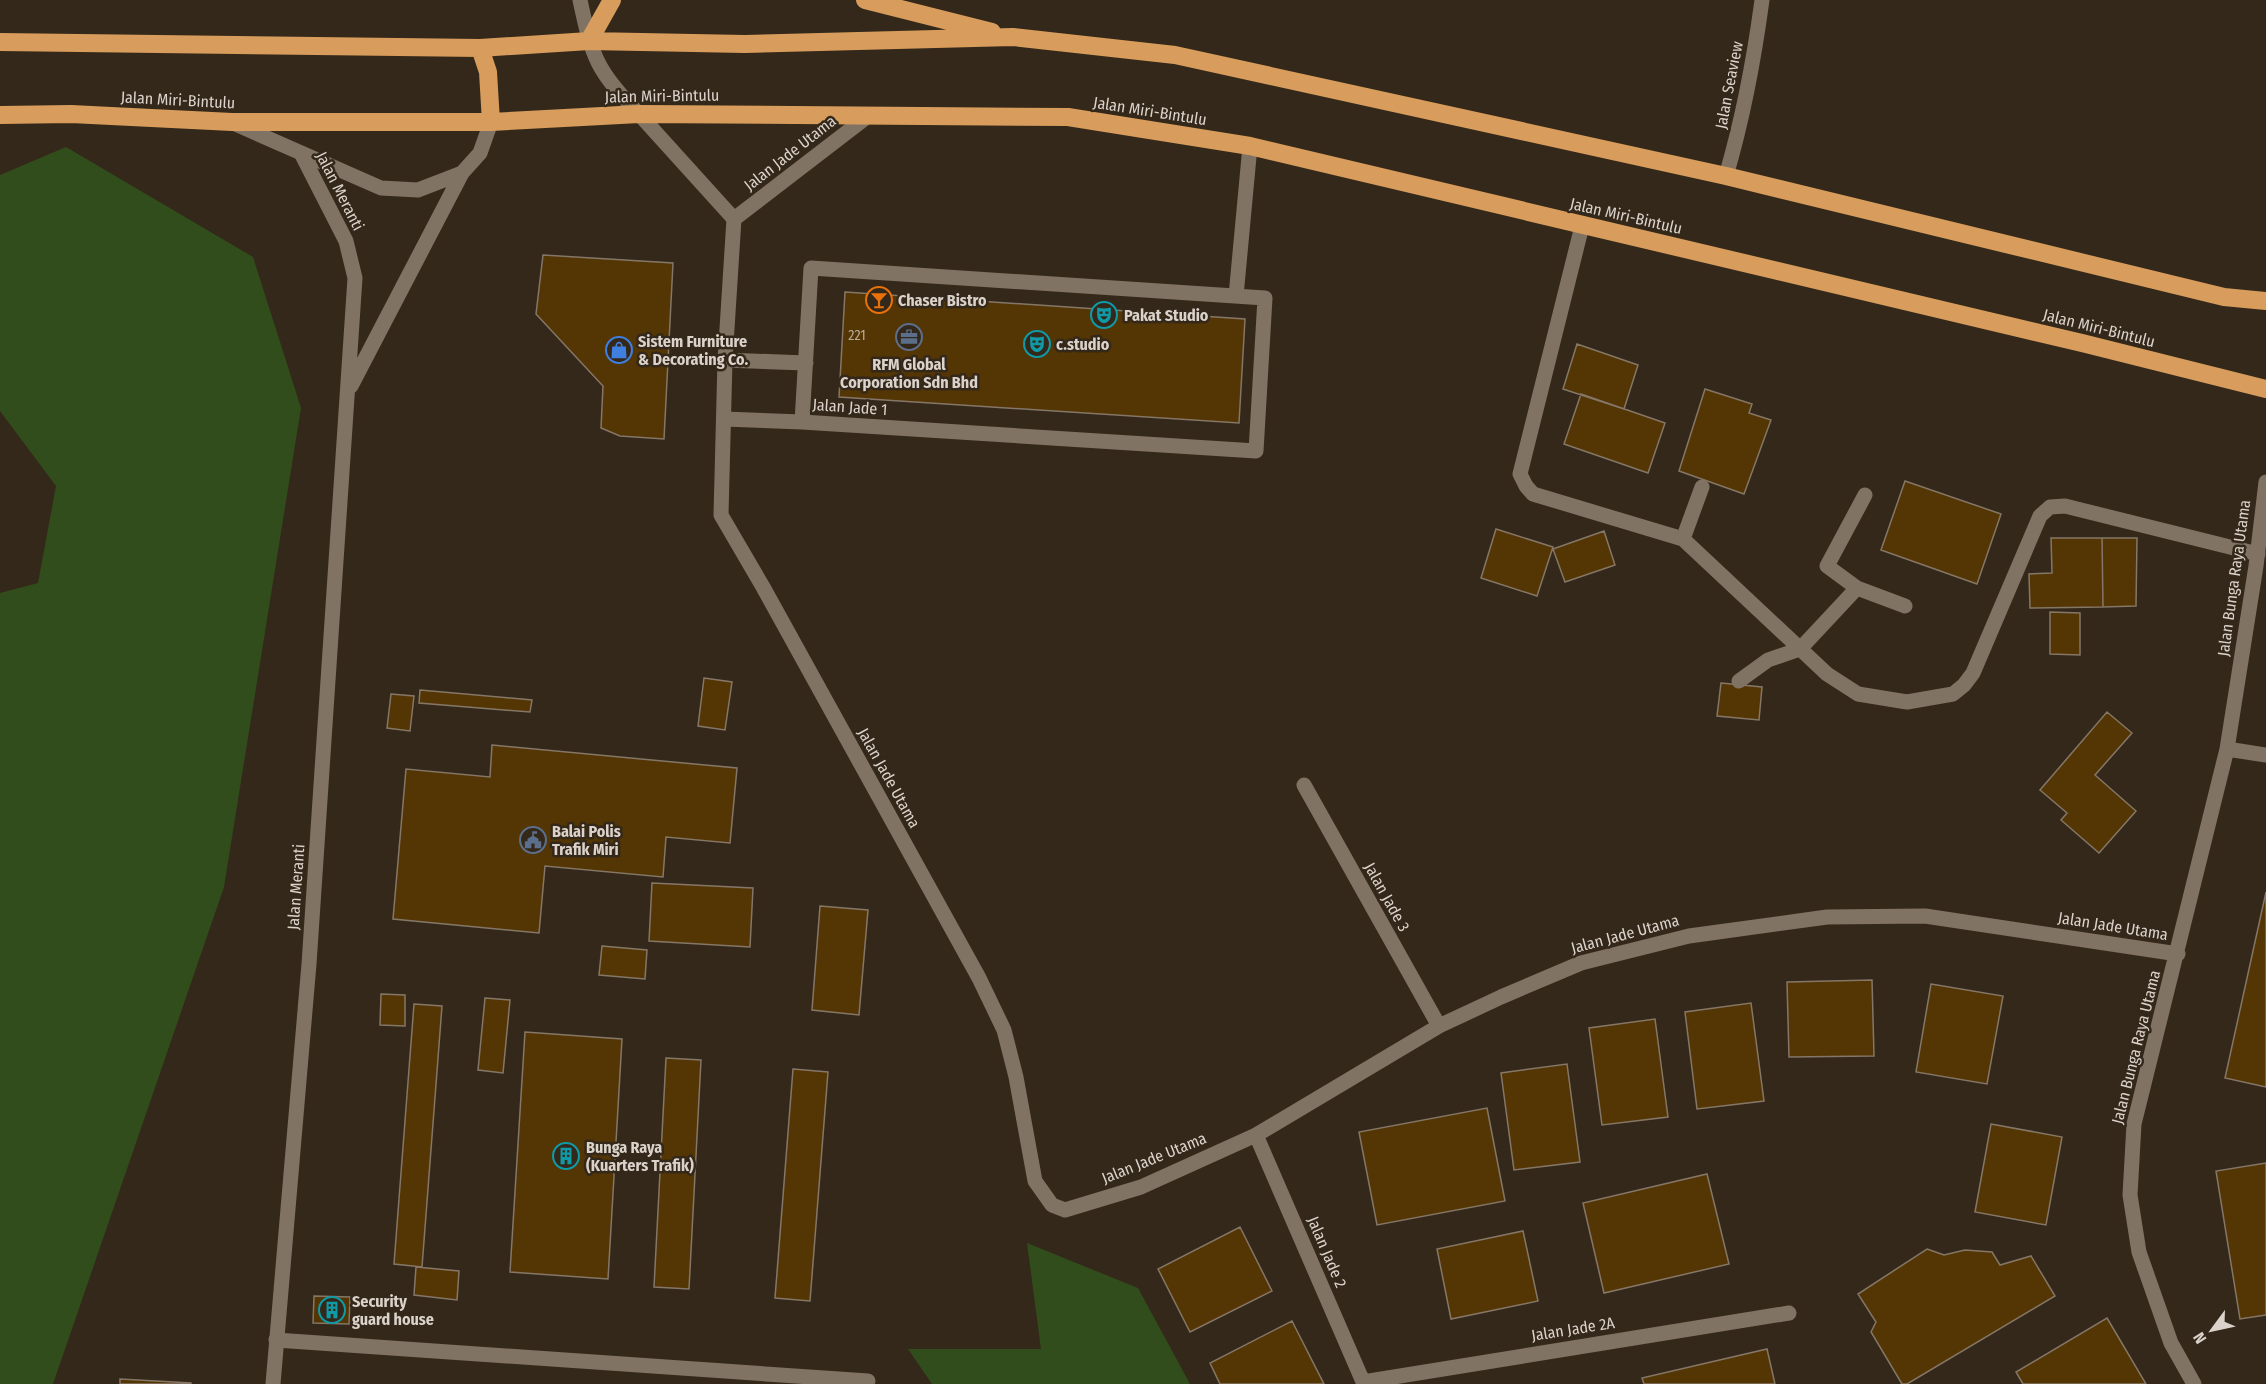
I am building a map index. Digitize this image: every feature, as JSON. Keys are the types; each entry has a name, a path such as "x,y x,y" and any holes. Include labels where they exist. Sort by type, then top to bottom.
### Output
{"highway":[{"path":"589,41 612,0"},
{"path":"866,0 1013,37 1175,55 1726,176 2223,297 2266,301"},
{"path":"0,42 480,48 589,41 745,44 1013,37"},
{"path":"480,48 488,72 491,122"},
{"name":"Jalan Miri-Bintulu","path":"0,115 70,114 232,122 491,122 639,114 1068,117 1250,146 2082,343 2266,389"}],"street":[{"path":"580,0 589,41 601,71 734,219"},
{"name":"Jalan Seaview","path":"1726,176 1741,124 1755,51 1761,0"},
{"name":"Jalan Jade Utama","path":"868,116 734,219 725,360 721,515 769,597 973,967 1004,1030 1016,1077 1035,1181 1052,1205 1065,1210 1141,1187 1256,1135 1439,1026 1581,963 1689,936 1827,917 1925,915 2178,954"},
{"name":"Jalan Meranti","path":"232,122 301,153 346,241 355,278 309,964 273,1384"},
{"name":"Jalan Meranti","path":"348,392 462,173 480,153 491,122"},
{"path":"1236,296 1250,146"},
{"path":"301,153 381,188 418,190 462,173"},
{"path":"1582,226 1520,474 1526,486 1533,494 1683,539 1827,674 1858,694 1907,702 1953,694 1964,685 1973,673 2040,516 2050,507 2065,506 2258,554"},
{"name":"Jalan Jade 1","path":"811,268 1265,298 1256,451 802,422 806,363 811,268"},
{"path":"725,360 806,363"},
{"path":"724,420 802,422"},
{"name":"Jalan Bunga Raya Utama","path":"2194,1384 2171,1343 2139,1252 2130,1195 2134,1124 2227,749 2258,554 2266,482"},
{"path":"1683,539 1702,487"},
{"path":"1865,495 1827,566 1857,588 1905,606"},
{"path":"1739,681 1768,660 1800,649 1857,588"},
{"path":"2227,749 2266,755"},
{"name":"Jalan Jade 3","path":"1304,785 1439,1026"},
{"name":"Jalan Jade 2","path":"1256,1135 1363,1383"},
{"name":"Jalan Jade 2A","path":"1363,1383 1789,1313"},
{"path":"276,1340 868,1381"},
{"path":"673,1384 674,1368"}],"green space":[{"path":"66,147 253,257 301,408 224,887 53,1384 0,1384 0,593 38,583 56,486 0,411 0,175"},
{"path":"1027,1243 1138,1288 1190,1384 932,1384 908,1349 1041,1349"}],"building":[{"name":"Sistem Furniture & Decorating Co.","path":"543,255 673,263 664,439 620,436 601,428 603,386 536,314"},
{"path":"845,292 1245,319 1239,423 839,397"},
{"path":"1577,344 1638,365 1624,409 1563,389"},
{"path":"1705,389 1752,404 1749,413 1771,420 1744,494 1679,471"},
{"path":"1581,394 1665,423 1648,473 1564,444"},
{"path":"1905,481 2001,514 1977,584 1881,550"},
{"path":"1496,529 1553,547 1537,596 1481,578"},
{"path":"1604,531 1615,565 1565,582 1553,549"},
{"path":"2051,538 2102,538 2103,607 2030,608 2029,574 2052,573"},
{"path":"2102,538 2137,538 2136,606 2103,607"},
{"path":"2050,612 2080,613 2080,655 2050,654"},
{"path":"704,678 732,682 725,730 698,726"},
{"path":"1721,683 1762,687 1759,720 1717,716"},
{"path":"420,690 532,700 530,712 419,703"},
{"path":"391,694 414,696 410,731 387,728"},
{"path":"2107,712 2132,733 2095,775 2136,811 2099,853 2061,820 2067,813 2040,790"},
{"name":"Balai Polis Trafik Miri","path":"492,745 737,768 730,843 666,837 663,877 545,866 539,933 393,919 406,769 490,777"},
{"path":"652,883 753,888 750,947 649,941"},
{"path":"2266,892 2266,1087 2225,1078"},
{"path":"820,906 868,910 859,1015 812,1010"},
{"path":"602,946 647,950 645,979 599,975"},
{"path":"1872,980 1874,1056 1789,1057 1787,982"},
{"path":"1931,984 2003,996 1987,1084 1916,1072"},
{"path":"381,994 405,995 405,1026 380,1025"},
{"path":"485,998 510,1000 503,1073 478,1070"},
{"path":"1751,1003 1764,1101 1697,1109 1685,1012"},
{"path":"414,1004 442,1006 422,1267 394,1264"},
{"path":"1655,1019 1668,1117 1602,1125 1589,1028"},
{"name":"Bunga Raya (Kuarters Trafik)","path":"525,1032 622,1039 608,1279 510,1272"},
{"path":"666,1058 701,1060 689,1289 654,1287"},
{"path":"1567,1064 1580,1162 1514,1170 1501,1073"},
{"path":"793,1069 828,1072 810,1301 775,1298"},
{"path":"1487,1108 1505,1201 1377,1225 1359,1132"},
{"path":"1991,1124 2062,1137 2046,1225 1975,1212"},
{"path":"2266,1163 2266,1315 2240,1319 2216,1171"},
{"path":"1707,1174 1729,1264 1604,1293 1583,1203"},
{"path":"1240,1227 1272,1291 1190,1332 1158,1269"},
{"path":"1523,1231 1538,1301 1451,1319 1437,1249"},
{"path":"1927,1249 1944,1255 1965,1250 1992,1252 2000,1265 2031,1256 2055,1296 1907,1384 1902,1384 1871,1332 1876,1322 1858,1294"},
{"path":"416,1267 459,1271 457,1300 414,1295"},
{"name":"Security guard house","path":"314,1296 350,1297 349,1324 313,1323"},
{"path":"2107,1318 2146,1384 2023,1384 2016,1372"},
{"path":"1292,1321 1324,1384 1220,1384 1210,1363"},
{"path":"1767,1349 1775,1384 1644,1384 1642,1378"},
{"path":"120,1379 191,1383 191,1384 120,1384"}],"place":[{"name":"Chaser Bistro","path":"879,300"},
{"name":"Pakat Studio","path":"1104,315"},
{"name":"RFM Global Corporation Sdn Bhd","path":"909,337"},
{"name":"c.studio","path":"1037,344"},
{"name":"Sistem Furniture & Decorating Co.","path":"619,350"},
{"name":"Balai Polis Trafik Miri","path":"533,840"},
{"name":"Bunga Raya (Kuarters Trafik)","path":"566,1156"},
{"name":"Security guard house","path":"332,1310"}]}
